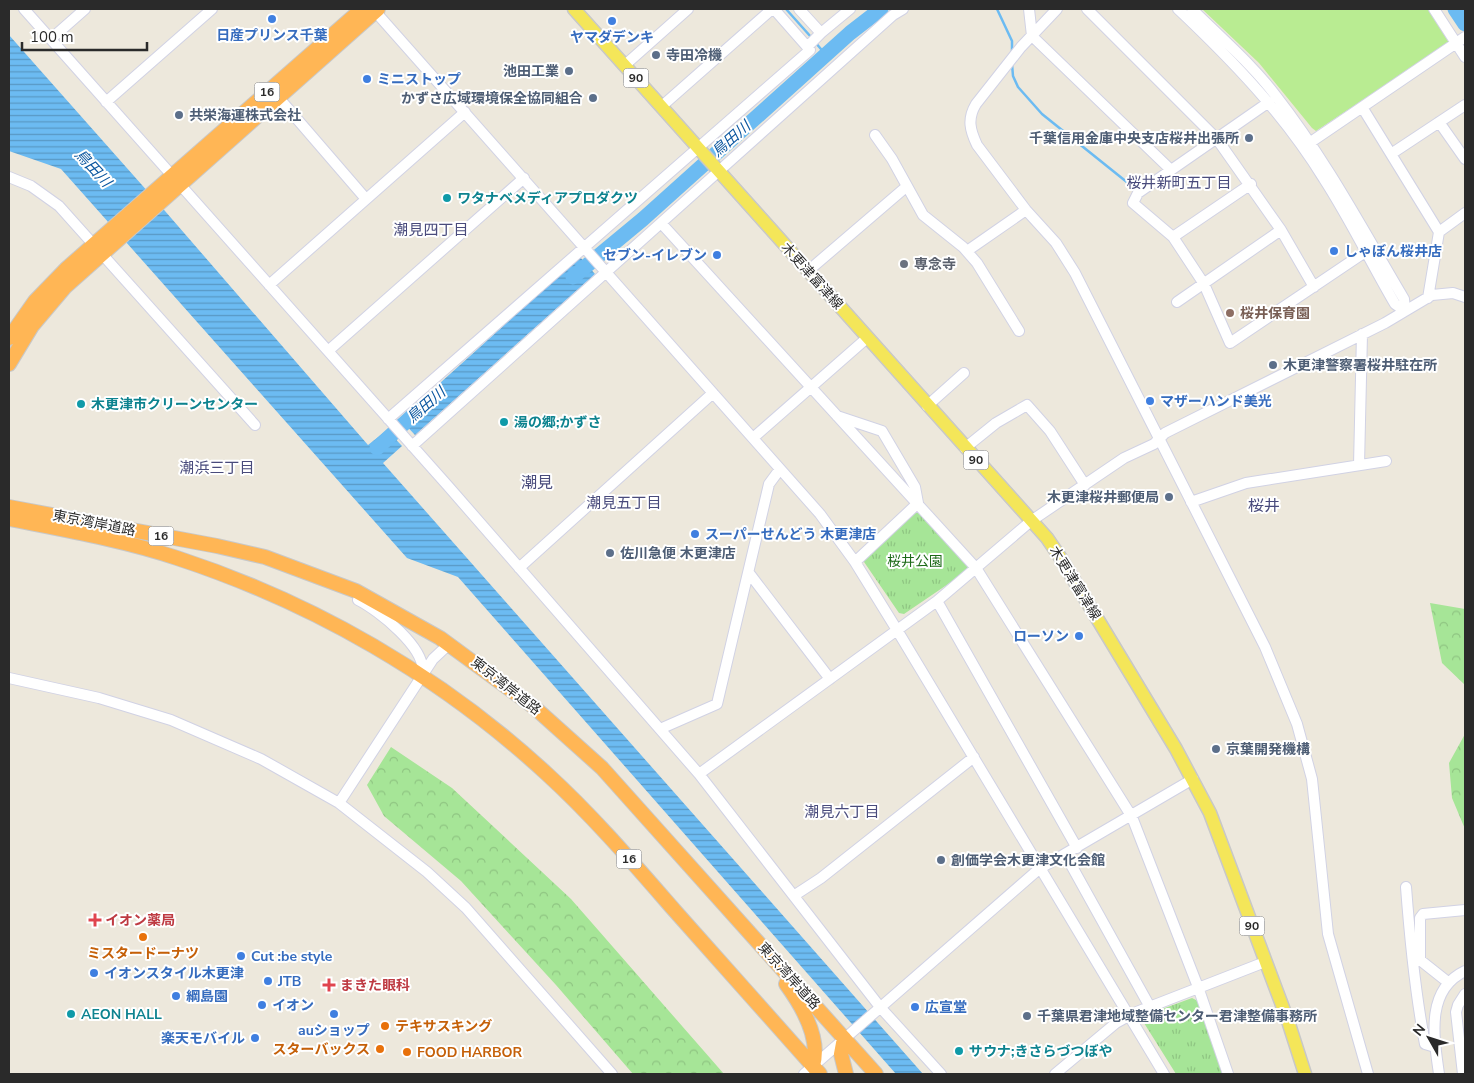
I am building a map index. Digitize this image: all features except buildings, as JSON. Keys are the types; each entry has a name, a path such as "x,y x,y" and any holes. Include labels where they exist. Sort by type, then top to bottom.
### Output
{"highway":[{"name":"16","path":"176,180 278,98 372,9"},
{"name":"16","path":"9,338 43,292 98,248 372,9"},
{"name":"16","path":"9,364 25,336 47,306 98,248"},
{"name":"東京湾岸道路","path":"9,507 229,548 276,560 372,599 449,644 517,693 589,755 642,811 876,1074"},
{"name":"東京湾岸道路","path":"9,519 169,555 228,577 273,595 336,625 422,675 505,738 582,808 812,1072"},
{"path":"741,922 790,990 802,1010 816,1055 812,1072"},
{"path":"844,1038 841,1054 846,1074"}],"main road":[{"name":"90","path":"574,9 719,170"},
{"name":"木更津富津線","path":"719,170 1031,521 1060,557 1193,779 1210,813 1306,1074"}],"street":[{"path":"24,9 410,443 699,774 880,1006 941,1074"},
{"path":"51,39 85,9"},
{"path":"106,102 212,9"},
{"path":"372,9 524,178 820,514 856,562 1164,1074"},
{"path":"625,65 688,9"},
{"path":"390,421 584,247 810,50 773,9 662,106"},
{"path":"799,9 821,33"},
{"path":"807,47 850,9"},
{"path":"410,443 606,272 893,15 903,9"},
{"path":"1029,9 1032,36 1171,170"},
{"path":"1057,9 1032,36 976,104 971,113 971,134 977,145 1026,210 1056,243 1075,273 1265,647 1304,748 1312,779 1328,934 1368,1074"},
{"path":"1087,9 1217,139 1251,184 1281,230 1314,287"},
{"path":"1178,9 1246,75 1332,174 1404,299 1405,311"},
{"path":"1192,9 1259,76 1306,144 1365,252 1396,304 1405,311"},
{"path":"1434,9 1461,40 1465,57"},
{"path":"1306,144 1461,40"},
{"path":"278,98 366,199"},
{"path":"1269,102 1138,193 1134,203 1173,237 1204,284 1230,343 1365,252"},
{"path":"1391,154 1465,105"},
{"path":"1362,107 1439,232 1428,298"},
{"path":"270,285 464,112"},
{"path":"1439,122 1465,160"},
{"path":"875,135 892,159 923,215 967,251 977,263 1019,330"},
{"path":"9,177 31,186 53,200 255,425"},
{"path":"328,351 524,178"},
{"path":"1173,237 1251,184"},
{"path":"808,271 906,187"},
{"path":"967,251 1026,210"},
{"path":"1439,232 1465,213"},
{"path":"661,222 810,388 976,568 1132,817 1198,987 1228,1074"},
{"path":"1177,302 1281,230"},
{"path":"699,774 937,601 1031,521 1084,485 1159,439 1165,433 1362,334 1428,298 1453,293 1465,297"},
{"path":"1359,465 1362,334"},
{"path":"753,438 868,338"},
{"path":"927,406 964,373"},
{"path":"519,568 713,393"},
{"path":"965,448 996,423 1027,405 1050,431 1084,485"},
{"path":"836,416 882,431 915,487 918,503"},
{"path":"1191,502 1246,483 1386,461"},
{"path":"660,729 717,704 769,484 780,469"},
{"path":"856,562 918,503"},
{"path":"749,572 830,678"},
{"path":"310,573 363,602 390,622 419,657 423,665 422,675"},
{"path":"937,601 1077,848"},
{"path":"338,802 439,650 449,644"},
{"path":"9,678 116,702 170,720 260,759 338,802 427,872 466,908 612,1074"},
{"path":"795,895 816,882 974,757"},
{"path":"812,1072 844,1038 1039,869 1132,817 1193,779"},
{"path":"1065,854 1150,1007"},
{"path":"1406,887 1412,963 1425,1044 1435,1047"},
{"path":"1449,983 1420,960 1420,918 1423,914 1465,910"},
{"path":"1055,1074 1116,1023 1129,1016 1265,962"},
{"path":"1439,1074 1435,1047 1434,1017 1439,998 1449,983 1465,971"},
{"path":"1463,1074 1456,1012 1465,994"}],"green space":[{"path":"1202,9 1430,9 1449,43 1316,131 1259,63"},
{"name":"桜井公園","path":"915,507 969,567 957,578 904,614 899,613 862,559"},
{"path":"1430,603 1465,609 1465,685 1442,663"},
{"path":"1465,734 1465,829 1452,798 1449,763"},
{"path":"391,747 452,788 571,899 724,1074 633,1074 556,985 461,881 384,816 367,785"},
{"path":"1192,998 1198,1001 1225,1074 1176,1074 1144,1023 1154,1012"}],"water":[{"path":"9,35 368,445 387,430 402,446 383,463 923,1074 896,1074 458,577 407,558 61,169 9,151"},
{"path":"580,257 595,274 415,435 400,419"}],"waterway":[{"path":"786,9 811,37"},
{"name":"鳥田川","path":"573,277 643,219 850,33 881,9"},
{"path":"997,9 1012,41 1012,54"},
{"name":"鳥田川","path":"1455,9 1465,24"},
{"path":"815,42 826,55"},
{"path":"1012,64 1013,76 1018,87 1042,114 1128,183"},
{"name":"鳥田川","path":"377,448 419,410"}],"place":[{"name":"日産プリンス千葉","path":"272,19"},
{"name":"ヤマダデンキ","path":"612,21"},
{"name":"寺田冷機","path":"656,55"},
{"name":"池田工業","path":"569,71"},
{"name":"ミニストップ","path":"367,79"},
{"name":"かずさ広域環境保全協同組合","path":"593,98"},
{"name":"共栄海運株式会社","path":"179,115"},
{"name":"千葉信用金庫中央支店桜井出張所","path":"1249,138"},
{"name":"ワタナベメディアプロダクツ","path":"447,198"},
{"name":"しゃぼん桜井店","path":"1334,251"},
{"name":"セブン-イレブン","path":"717,255"},
{"name":"専念寺","path":"904,264"},
{"name":"桜井保育園","path":"1230,313"},
{"name":"木更津警察署桜井駐在所","path":"1273,365"},
{"name":"マザーハンド美光","path":"1150,401"},
{"name":"木更津市クリーンセンター","path":"81,404"},
{"name":"湯の郷;かずさ","path":"504,422"},
{"name":"木更津桜井郵便局","path":"1169,497"},
{"name":"スーパーせんどう 木更津店","path":"695,534"},
{"name":"佐川急便 木更津店","path":"610,553"},
{"name":"ローソン","path":"1079,636"},
{"name":"京葉開発機構","path":"1216,749"},
{"name":"創価学会木更津文化会館","path":"941,860"},
{"name":"イオン薬局","path":"95,920"},
{"name":"ミスタードーナツ","path":"143,937"},
{"name":"Cut :be style","path":"241,956"},
{"name":"イオンスタイル木更津","path":"94,973"},
{"name":"JTB","path":"268,981"},
{"name":"まきた眼科","path":"329,985"},
{"name":"綱島園","path":"176,996"},
{"name":"イオン","path":"262,1005"},
{"name":"広宣堂","path":"915,1007"},
{"name":"AEON HALL","path":"71,1014"},
{"name":"auショップ","path":"334,1014"},
{"name":"千葉県君津地域整備センター君津整備事務所","path":"1027,1016"},
{"name":"テキサスキング","path":"385,1026"},
{"name":"楽天モバイル","path":"255,1038"},
{"name":"スターバックス","path":"380,1049"},
{"name":"サウナ;きさらづつぼや","path":"959,1051"},
{"name":"FOOD HARBOR","path":"407,1052"}],"district":[{"name":"桜井新町五丁目","path":"1179,183"},
{"name":"潮見四丁目","path":"431,230"},
{"name":"潮浜三丁目","path":"217,468"},
{"name":"潮見","path":"537,483"},
{"name":"潮見五丁目","path":"624,503"},
{"name":"桜井","path":"1264,506"},
{"name":"潮見六丁目","path":"842,812"}]}
